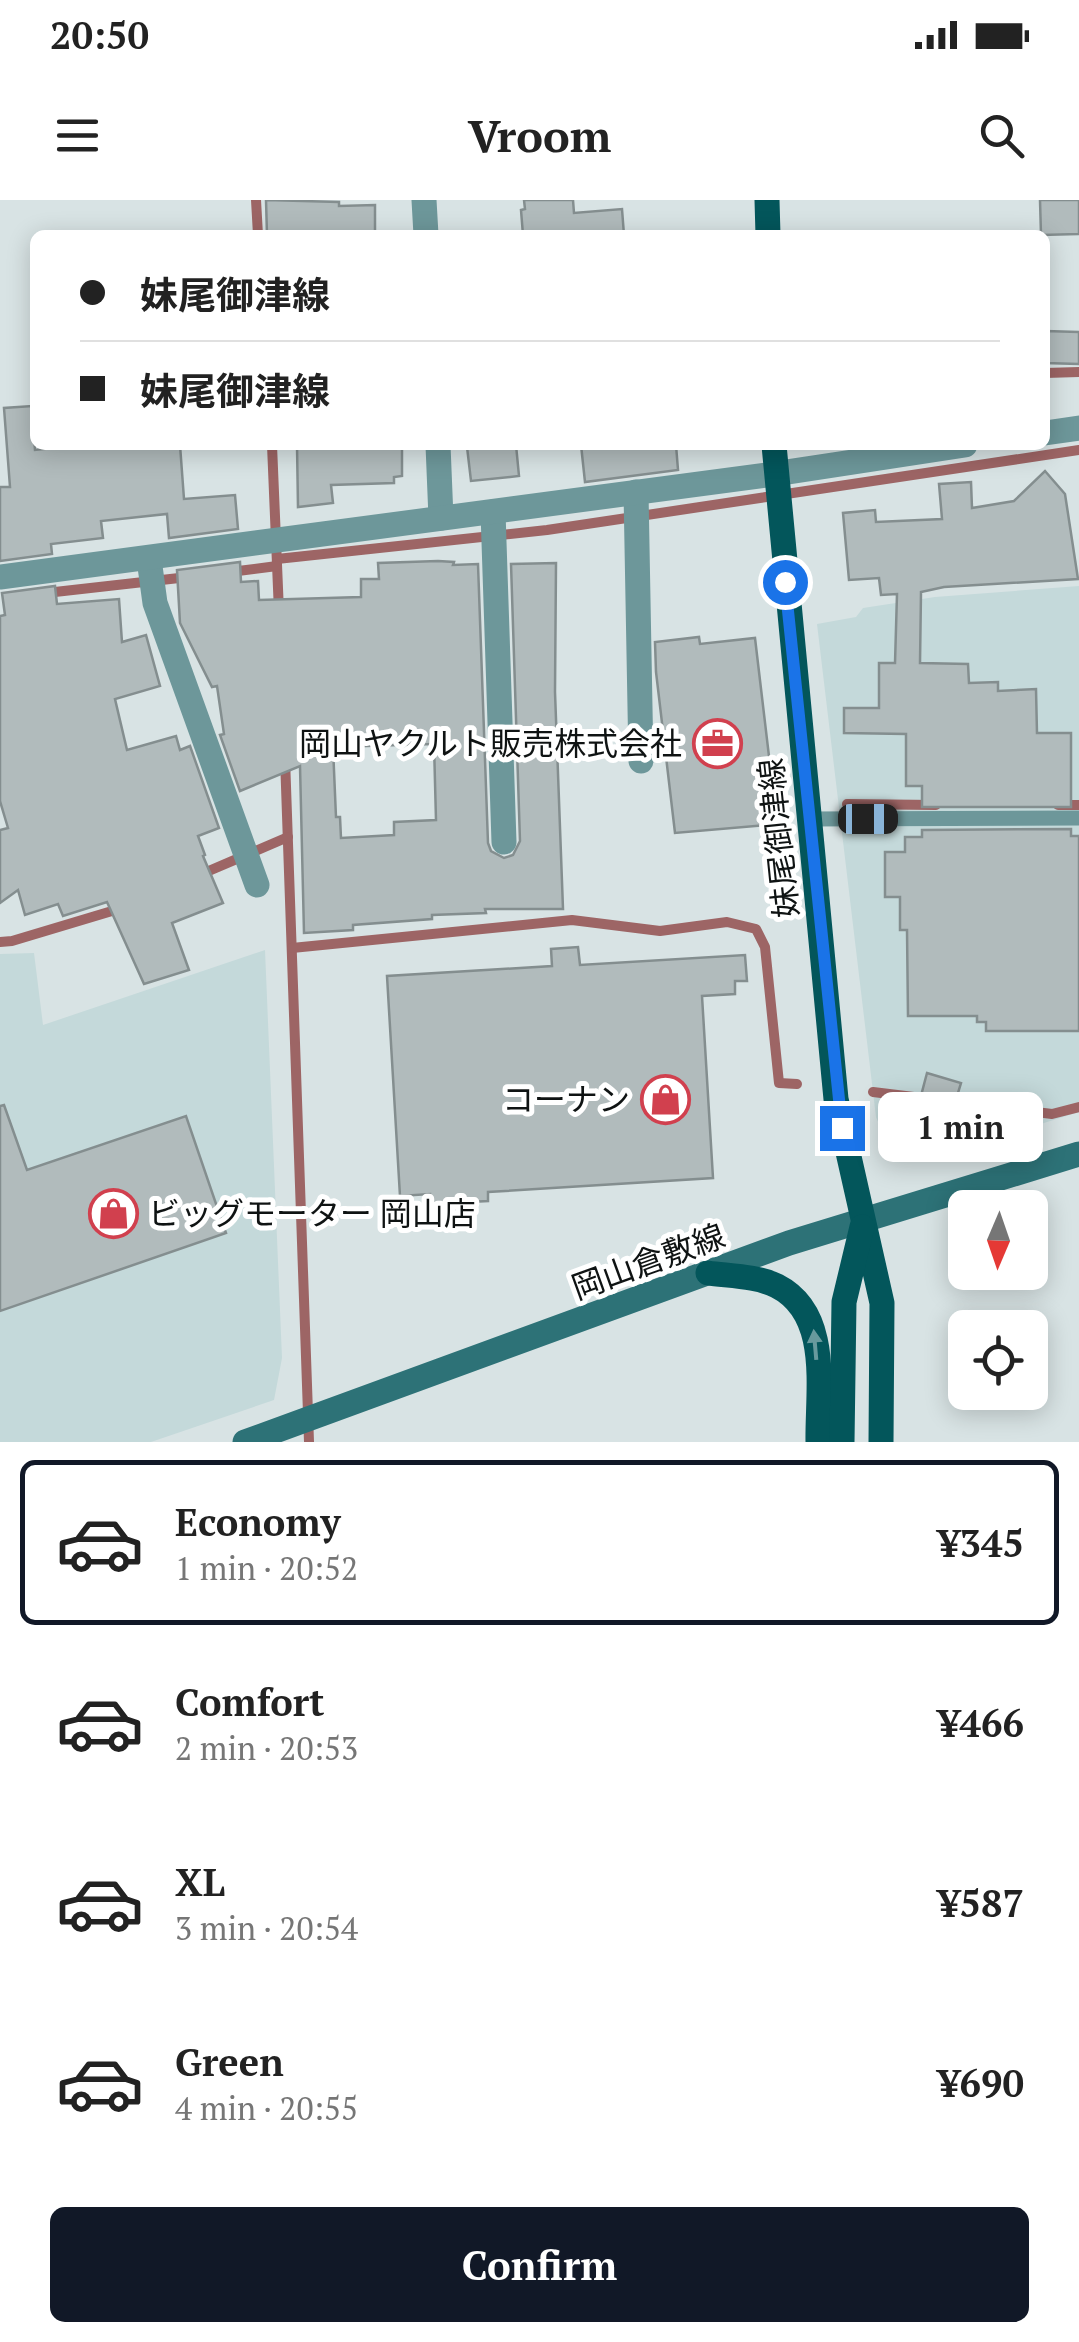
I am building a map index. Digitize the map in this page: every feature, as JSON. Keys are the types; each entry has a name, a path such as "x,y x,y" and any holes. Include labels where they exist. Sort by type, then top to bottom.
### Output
{"main road":[{"path":"767,200 768,230"},
{"name":"妹尾御津線","path":"774,450 836,1099 882,1303 882,1439"},
{"name":"岡山倉敷線","path":"245,1442 789,1244 1079,1154"},
{"name":"妹尾御津線","path":"842,1442 844,1302 864,1222"},
{"path":"708,1273 776,1285 794,1299 812,1322 816,1340 818,1442"}],"street":[{"path":"424,200 426,230"},
{"path":"1050,432 1079,428"},
{"path":"438,450 441,518"},
{"path":"0,577 151,572 274,541 441,518 493,529 637,510 776,488 944,450"},
{"path":"637,510 641,762"},
{"path":"493,529 504,842"},
{"path":"151,572 155,603 249,864"}],"lane":[{"path":"809,819 1079,818"}],"shaded area":[{"path":"1079,586 1079,1112 945,1154 919,1158 900,1153 887,1143 876,1117 817,624 856,617 863,608 935,597"},
{"path":"265,950 282,1358 274,1400 151,1442 0,1442 0,954 34,953 43,1025"}],"building":[{"path":"266,200 375,205 375,230 267,230"},
{"path":"524,200 573,200 574,213 622,209 624,230 523,230 521,210 525,209"},
{"path":"1040,200 1079,200 1079,234 1050,235 1050,230 1041,230"},
{"path":"1050,331 1079,332 1079,364 1050,363"},
{"path":"30,406 30,450 180,450 184,499 235,495 238,529 169,538 167,514 101,521 103,538 51,544 52,554 0,561 0,487 10,487 4,408"},
{"path":"297,450 402,450 402,476 394,477 394,483 331,485 333,503 298,507"},
{"path":"467,450 516,450 519,476 471,481"},
{"path":"582,450 676,450 678,470 585,482"},
{"path":"1045,471 1065,494 1078,579 944,587 921,592 920,663 968,664 969,683 998,682 998,691 1036,689 1037,733 1071,733 1071,807 922,807 922,786 906,786 906,734 844,733 844,708 879,708 879,663 895,663 897,594 881,595 879,578 849,580 843,513 875,510 876,522 942,519 939,484 971,482 972,508 1014,501"},
{"path":"240,562 241,582 258,581 259,600 361,597 361,579 379,579 378,563 478,564 488,843 491,851 504,858 513,855 520,841 511,564 556,563 555,692 563,909 485,909 486,913 432,915 432,919 304,933 300,766 240,791 220,735 224,734 217,686 212,687 180,623 177,570","holes":["434,744 436,820 394,822 394,835 341,838 340,817 336,817 333,747"]},
{"path":"55,586 57,604 119,599 122,642 146,635 160,686 115,699 127,750 176,736 180,750 190,746 219,828 198,836 223,903 172,923 189,970 144,984 107,902 63,916 58,904 25,915 18,890 0,903 0,830 8,828 0,801 0,616 5,615 2,593"},
{"path":"699,637 700,644 755,638 777,824 675,833 655,642"},
{"path":"1071,829 1071,836 1079,836 1079,1031 986,1031 986,1022 977,1022 977,1016 908,1016 907,930 900,930 900,897 885,897 885,852 905,852 905,837 922,837 922,830"},
{"path":"578,947 580,965 745,955 747,981 735,981 735,994 702,996 713,1178 488,1192 488,1201 430,1204 430,1194 400,1196 387,976 552,966 551,949"},
{"path":"927,1073 961,1083 939,1155 908,1145"},
{"path":"4,1105 27,1170 186,1116 226,1233 0,1311 0,1106"}],"waterway":[{"path":"256,200 258,230"},
{"path":"1050,373 1079,372"},
{"path":"272,450 279,612"},
{"path":"277,559 547,530 1079,450"},
{"path":"230,572 277,566"},
{"path":"46,593 188,577"},
{"path":"285,758 309,1442"},
{"path":"847,804 936,805"},
{"path":"1058,805 1079,805"},
{"path":"197,876 288,837"},
{"path":"0,942 122,908"},
{"path":"292,948 572,920 660,931 727,922 756,929 765,947 779,1083 797,1084"},
{"path":"873,1092 1052,1114 1079,1107"}],"place":[{"name":"岡山ヤクルト販売株式会社","path":"717,743"},
{"name":"コーナン","path":"665,1099"},
{"name":"ビッグモーター 岡山店","path":"113,1213"}],"route":[{"path":"785,582 842,1128"}]}
